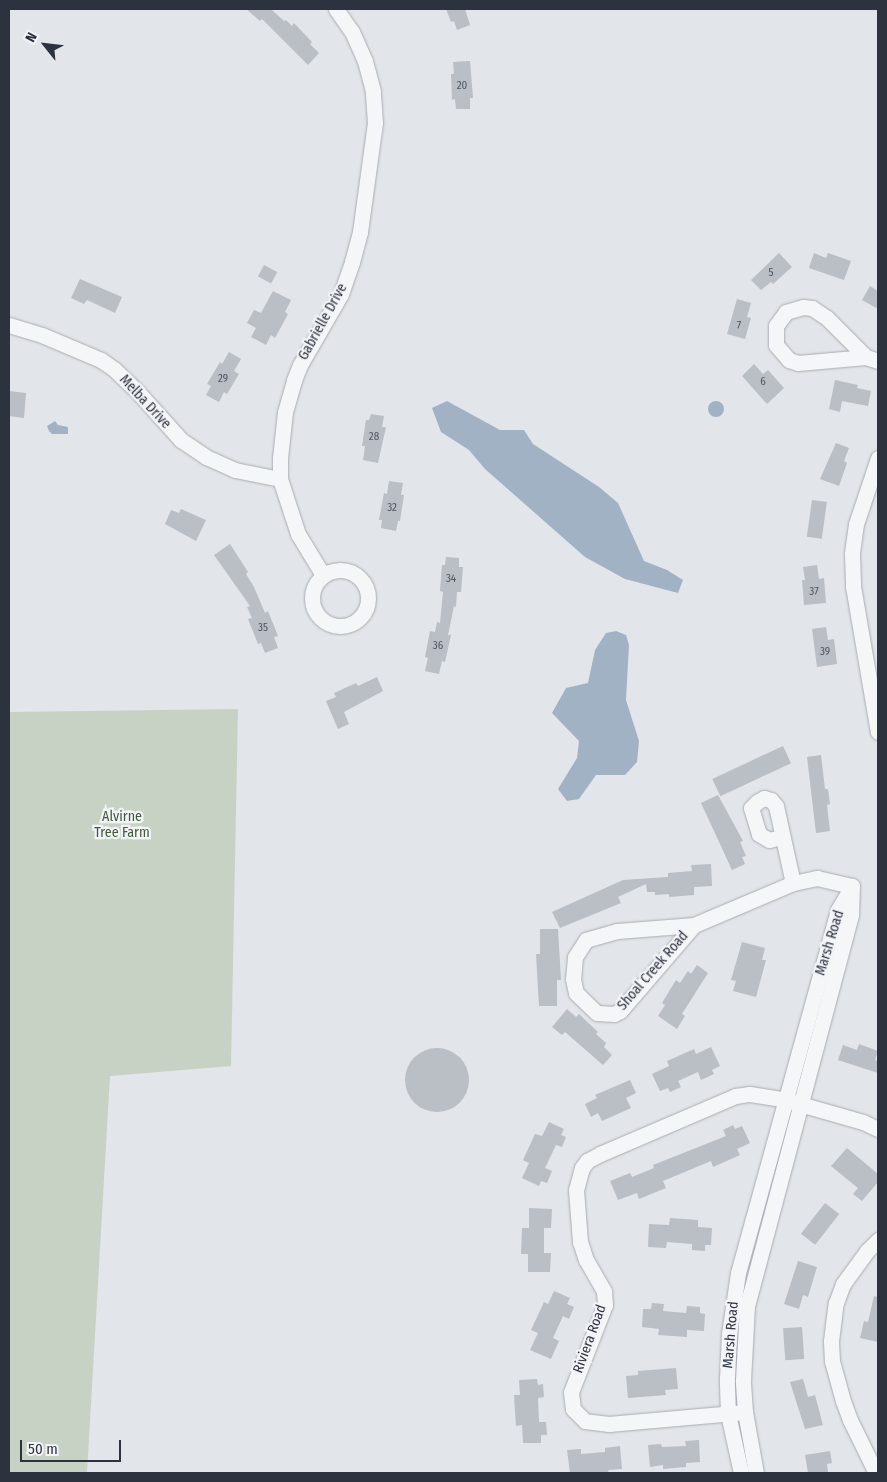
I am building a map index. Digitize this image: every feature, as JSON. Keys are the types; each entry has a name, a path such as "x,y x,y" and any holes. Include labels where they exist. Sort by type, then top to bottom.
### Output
{"street":[{"name":"Gabrielle Drive","path":"323,575 298,534 280,479 283,428 294,380 300,364 341,294 360,232 375,123 373,91 365,60 352,32 336,9"},
{"path":"803,307 812,308 827,318 872,359 798,363 789,360 776,345 776,326 786,312 803,307"},
{"name":"Melba Drive","path":"9,325 42,335 108,364 137,391 181,440 206,457 235,470 280,479"},
{"path":"878,458 856,524 852,554 853,586 878,732"},
{"path":"781,837 792,883"},
{"name":"Shoal Creek Road","path":"694,925 620,1011 609,1015 597,1013 576,993 573,980 575,957 586,940 617,931 694,925 792,883 817,878 852,886"},
{"name":"Marsh Road","path":"756,1473 745,1412 743,1380 747,1306 838,910 852,886"},
{"name":"Riviera Road","path":"745,1412 609,1424 585,1422 573,1409 570,1402 572,1386 604,1305 604,1290 582,1251 576,1181 582,1168 593,1157 736,1096 762,1094 863,1122 878,1129"},
{"name":"Marsh Road","path":"741,1473 728,1414 729,1334 738,1273 793,1102"},
{"path":"874,1472 850,1420 837,1382 832,1361 831,1341 836,1303 843,1284 867,1251 878,1240"}],"green space":[{"name":"Alvirne Tree Farm","path":"238,709 231,1066 110,1076 87,1473 9,1473 9,712"}],"water":[{"path":"447,401 500,430 524,430 533,444 599,487 618,503 644,561 667,570 683,580 678,593 625,579 585,557 485,469 469,450 441,432 432,408"},
{"path":"713,401 719,401 724,406 722,415 713,417 708,412 708,406"},
{"path":"55,421 58,425 68,427 68,434 52,434 49,431 47,426"},
{"path":"616,631 626,635 629,645 626,700 639,741 637,762 625,775 596,775 579,799 567,801 558,789 577,758 579,741 552,713 566,688 588,683 595,650 606,633"}],"building":[{"path":"246,9 271,9 292,26 294,23 312,42 310,44 319,53 308,65 262,19 260,21"},
{"path":"446,9 465,9 470,25 457,30 454,21 451,22"},
{"path":"470,61 473,98 470,98 470,109 456,109 455,99 452,100 451,74 454,74 453,62"},
{"path":"779,253 792,267 773,284 771,282 761,290 751,280"},
{"path":"814,253 826,258 828,253 851,261 844,280 809,268"},
{"path":"264,265 277,272 271,284 258,276"},
{"path":"80,279 122,297 115,313 87,300 84,304 71,298"},
{"path":"870,286 878,291 878,309 862,300"},
{"path":"273,291 291,300 285,312 288,314 275,338 271,335 266,345 251,337 256,328 247,323 254,310 261,313"},
{"path":"737,299 751,303 747,317 751,318 745,339 727,334"},
{"path":"229,352 241,359 234,371 239,374 227,394 224,392 219,402 206,395 211,386 207,384 220,362 222,364"},
{"path":"754,364 763,374 768,370 784,388 767,404 742,376"},
{"path":"835,380 858,385 857,388 871,391 868,406 842,401 840,412 829,409"},
{"path":"9,391 26,393 24,418 9,416"},
{"path":"371,414 384,416 382,427 386,427 378,463 363,460 365,446 362,446 366,420 369,420"},
{"path":"836,443 849,448 844,461 847,463 839,486 820,479"},
{"path":"389,481 403,483 401,495 404,495 400,521 398,521 396,531 381,528 382,520 379,520 384,493 387,494"},
{"path":"812,500 827,502 822,539 807,537"},
{"path":"181,509 206,520 196,541 165,524 171,510 179,513"},
{"path":"230,544 248,572 246,574 265,613 268,611 278,636 274,637 278,648 265,653 261,643 258,644 248,619 252,618 247,607 250,606 214,555"},
{"path":"446,557 459,558 459,567 463,567 461,592 457,592 456,607 454,606 448,635 451,635 445,662 442,661 439,674 425,671 428,658 425,657 430,631 435,632 437,622 440,623 443,592 440,591 442,565 445,565"},
{"path":"817,565 819,579 824,578 826,603 804,605 802,580 805,580 803,567"},
{"path":"826,627 828,640 834,639 837,664 817,667 812,629"},
{"path":"377,677 383,691 344,712 349,724 338,729 326,701 336,697 334,693 356,683 358,686"},
{"path":"783,746 791,763 720,796 712,779"},
{"path":"821,755 825,789 828,789 830,804 827,805 830,831 816,833 807,757"},
{"path":"718,795 743,841 740,842 746,856 742,857 745,864 732,870 701,803"},
{"path":"711,864 712,886 694,887 694,895 669,897 669,894 655,895 655,892 647,892 646,884 618,897 621,903 560,928 552,912 623,880 668,877 668,873 692,871 691,865"},
{"path":"540,929 558,929 561,980 557,980 557,1006 539,1006 536,954 540,954"},
{"path":"742,942 765,948 762,960 766,960 756,997 733,991 736,981 731,980"},
{"path":"697,965 708,973 682,1014 685,1016 677,1029 658,1016 665,1005 662,1003 676,980 680,983 688,971 691,974"},
{"path":"567,1009 576,1017 579,1014 598,1032 596,1034 606,1043 604,1047 612,1055 603,1065 565,1032 562,1035 552,1027"},
{"path":"859,1044 878,1051 875,1060 878,1061 878,1073 838,1060 843,1045 857,1050"},
{"path":"711,1047 720,1066 712,1070 714,1074 701,1080 698,1072 678,1081 681,1087 670,1092 668,1088 660,1091 652,1074 669,1066 667,1061 694,1049 696,1054"},
{"path":"437,1048 455,1054 463,1062 469,1080 463,1098 455,1106 437,1112 419,1106 411,1098 405,1080 411,1062 419,1054"},
{"path":"630,1080 636,1093 626,1098 631,1108 602,1121 598,1113 591,1117 585,1104 597,1098 595,1095"},
{"path":"549,1122 564,1129 561,1135 566,1137 562,1147 556,1145 545,1168 552,1171 547,1183 541,1181 539,1186 522,1178 529,1163 523,1160 535,1134 542,1136"},
{"path":"733,1125 735,1129 742,1126 750,1143 737,1149 740,1155 713,1167 711,1161 663,1181 666,1188 639,1199 637,1193 618,1200 610,1181 630,1173 632,1177 654,1168 653,1165 726,1136 723,1130"},
{"path":"847,1148 878,1174 878,1182 862,1201 853,1194 858,1188 831,1166"},
{"path":"825,1203 839,1214 815,1245 801,1234"},
{"path":"529,1208 552,1209 551,1228 544,1228 544,1253 551,1253 550,1272 528,1272 528,1254 521,1254 522,1228 529,1228"},
{"path":"670,1218 698,1220 698,1227 712,1228 711,1245 705,1245 705,1251 692,1250 692,1244 667,1242 666,1248 648,1247 649,1224 669,1225"},
{"path":"798,1261 817,1267 808,1297 803,1295 799,1309 784,1304"},
{"path":"554,1291 570,1298 567,1304 574,1307 569,1319 563,1316 553,1338 559,1341 551,1359 530,1350 538,1333 531,1330 544,1302 548,1304"},
{"path":"874,1296 878,1297 878,1342 860,1338 864,1321 868,1322"},
{"path":"652,1303 664,1304 663,1311 686,1313 687,1306 700,1307 700,1313 705,1314 704,1331 687,1330 687,1337 658,1335 659,1329 642,1327 643,1309 651,1309"},
{"path":"802,1327 804,1359 785,1360 783,1328"},
{"path":"676,1368 678,1389 665,1390 666,1395 628,1398 626,1376 638,1375 638,1371"},
{"path":"537,1379 538,1385 543,1384 544,1397 538,1398 539,1422 546,1422 547,1435 541,1435 541,1443 523,1443 522,1425 516,1426 514,1395 520,1395 519,1380"},
{"path":"803,1379 808,1397 815,1395 823,1425 805,1429 790,1382"},
{"path":"699,1440 700,1462 686,1463 686,1467 663,1469 663,1465 650,1467 648,1445 661,1444 662,1447 686,1446 685,1441"},
{"path":"620,1446 622,1469 608,1470 609,1473 570,1473 567,1450 581,1449 581,1454 605,1452 605,1448"},
{"path":"830,1451 832,1463 827,1464 828,1473 808,1473 805,1455"}]}
